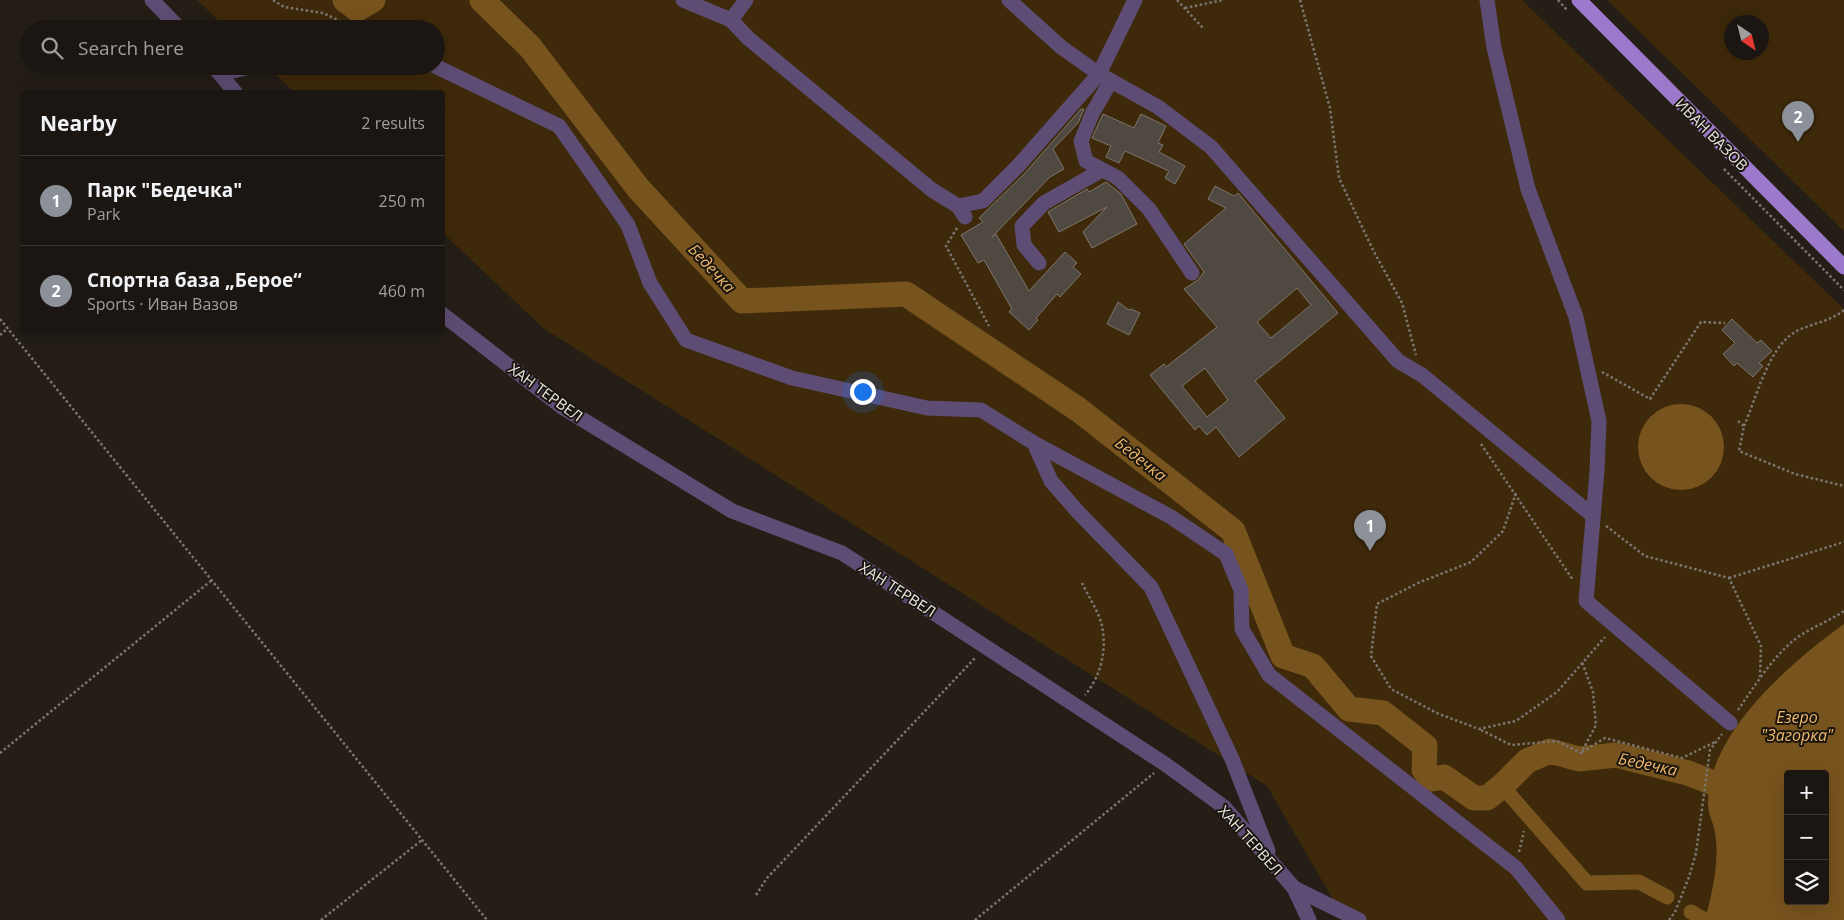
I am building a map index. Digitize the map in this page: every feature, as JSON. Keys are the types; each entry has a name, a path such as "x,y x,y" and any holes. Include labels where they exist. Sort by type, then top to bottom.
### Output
{"main road":[{"name":"ИВАН ВАЗОВ","path":"1579,0 1844,267"}],"street":[{"path":"152,0 171,20"},
{"path":"683,0 731,20 748,38 932,190 961,211 984,201 1105,78"},
{"path":"731,20 746,0"},
{"path":"1009,0 1061,47 1105,78 1158,107 1211,147 1398,362 1422,375 1592,515"},
{"path":"1135,0 1081,141 1086,161 1118,178 1149,209 1192,273"},
{"path":"1487,0 1494,48 1528,189 1576,317 1599,421 1597,471 1586,601 1730,723"},
{"path":"445,71 559,126 628,225 650,283 686,340 792,378 927,408 981,410 1034,443 1171,517 1226,554 1241,590 1242,629 1269,675 1516,868 1558,920"},
{"path":"220,75 233,90"},
{"path":"1039,263 1024,245 1022,226 1044,203 1102,170"},
{"name":"ХАН ТЕРВЕЛ","path":"445,316 570,412 732,511 842,554 1165,764 1224,807 1294,888 1309,920"},
{"path":"1034,443 1051,481 1078,512 1151,587 1232,759 1272,862"},
{"path":"1294,888 1359,920"}],"path":[{"path":"273,0 284,7 323,13 338,20"},
{"path":"1177,0 1203,28"},
{"path":"1185,8 1223,0"},
{"path":"1300,0 1330,108 1339,178 1373,250 1402,303 1422,375"},
{"path":"961,211 946,246 989,326"},
{"path":"1844,310 1836,317 1794,333 1770,359 1744,426 1740,451 1795,474 1844,486"},
{"path":"0,319 487,920"},
{"path":"1586,362 1650,399 1701,322 1725,323"},
{"path":"0,335 8,328"},
{"path":"1738,421 1744,426"},
{"path":"1477,438 1516,493 1586,601"},
{"path":"1516,493 1503,531 1471,562 1418,583 1377,604 1371,656 1391,689 1439,714 1479,729 1511,745 1557,741 1581,753"},
{"path":"1592,515 1645,556 1729,578 1844,542"},
{"path":"1729,578 1761,646 1760,679"},
{"path":"0,753 212,580"},
{"path":"1076,706 1093,686 1103,662 1102,625 1082,583"},
{"path":"1669,920 1675,912 1690,877 1696,853 1710,750 1760,679 1793,640 1844,611"},
{"path":"1479,729 1516,721 1557,692 1615,626"},
{"path":"756,895 766,878 986,647"},
{"path":"1581,753 1596,725 1593,692 1582,662"},
{"path":"1581,753 1605,738 1682,758 1716,742"},
{"path":"975,920 1165,764"},
{"path":"1516,868 1524,831"},
{"path":"321,920 422,839"}],"shaded area":[{"path":"197,0 1522,0 1844,309 1844,920 1345,920 1267,786 543,328 445,235 445,90 292,90 276,75 445,75 445,20 218,20"},
{"path":"1607,0 1844,0 1844,231"}],"water":[{"path":"1681,404 1698,407 1712,416 1721,430 1724,447 1721,464 1712,478 1698,487 1681,490 1664,487 1650,478 1641,464 1638,447 1641,430 1650,416 1664,407"},
{"name":"Езеро \"Загорка\"","path":"1844,624 1844,920 1705,920 1713,888 1717,855 1714,829 1708,804 1711,778 1721,752 1737,726 1777,679 1800,658"}],"building":[{"path":"1081,109 1084,109 1078,123 1053,149 1064,169 1050,177 992,237 996,234 1029,291 1065,252 1077,263 1073,267 1081,274 1060,297 1057,294 1036,318 1038,320 1029,330 1009,312 1012,309 984,260 978,263 961,235 983,222 979,218 1025,173"},
{"path":"1103,114 1134,128 1141,114 1166,126 1158,143 1163,145 1159,152 1185,166 1175,184 1165,178 1169,171 1125,151 1119,163 1106,157 1111,146 1092,138"},
{"path":"1106,182 1121,194 1137,224 1092,248 1083,232 1107,207 1059,232 1048,212 1087,189 1089,192"},
{"path":"1215,186 1234,196 1238,193 1338,313 1255,381 1285,418 1239,457 1216,427 1207,435 1199,426 1195,430 1150,375 1164,364 1166,367 1217,327 1184,289 1198,280 1204,272 1184,244 1226,208 1208,199","holes":["1297,288 1311,305 1271,338 1257,322","1205,368 1228,400 1207,417 1182,386"]},
{"path":"1118,302 1129,310 1140,313 1129,335 1107,324"},
{"path":"1732,319 1757,343 1761,340 1772,351 1759,363 1763,366 1753,377 1737,363 1734,366 1723,354 1735,343 1722,330"}],"waterway":[{"name":"Бедечка","path":"345,0 357,9 373,0"},
{"name":"Бедечка","path":"482,0 530,47 638,188 742,301 906,294 1079,410 1233,531 1283,656 1313,666 1349,709 1383,713 1425,746 1424,770 1432,779 1444,777 1474,798 1487,798 1527,761 1550,751 1579,759 1616,755 1688,773 1711,782 1784,794"},
{"path":"1502,786 1587,883 1639,882 1667,897"},
{"path":"1691,912 1705,920"}],"place":[{"name":"Спортна база „Берое“","path":"1798,142"},
{"name":"Парк \"Бедечка\"","path":"1370,551"}]}
